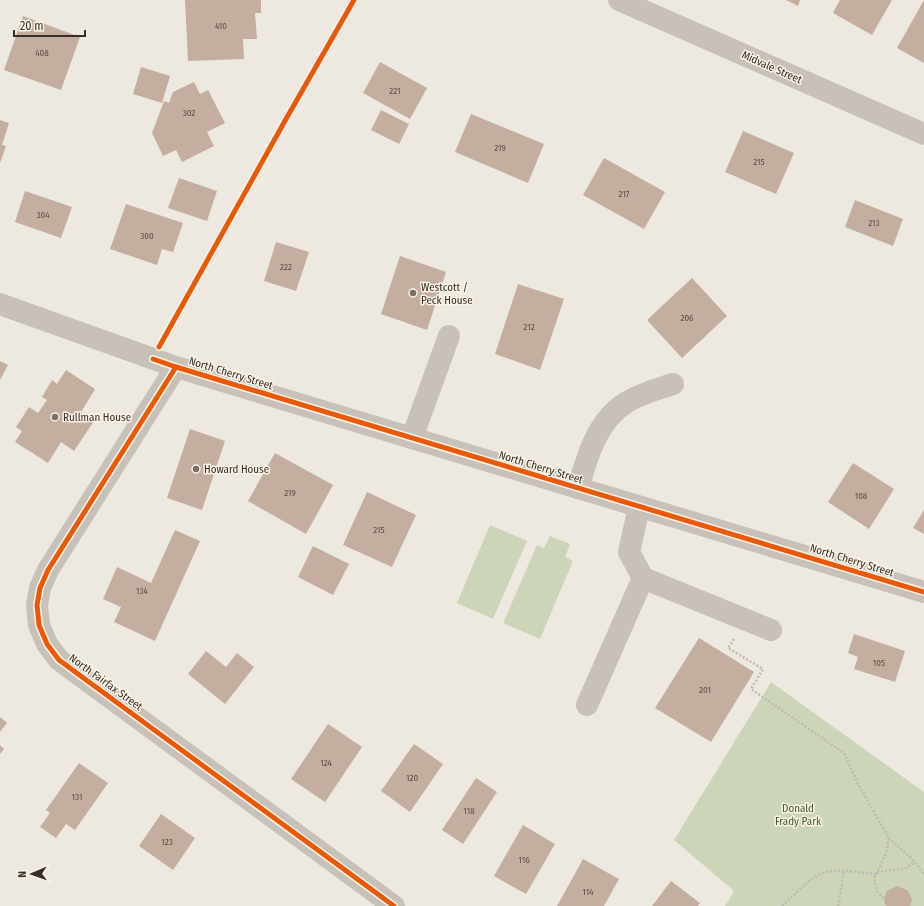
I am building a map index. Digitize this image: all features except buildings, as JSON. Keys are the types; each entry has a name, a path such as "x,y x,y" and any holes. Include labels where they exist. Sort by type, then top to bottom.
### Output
{"street":[{"name":"Midvale Street","path":"619,0 924,134"},
{"name":"North Cherry Street","path":"0,304 176,367 924,592"},
{"path":"412,438 449,336"},
{"name":"North Fairfax Street","path":"176,367 48,570 40,588 37,605 39,625 47,644 59,660 394,906"},
{"path":"578,488 586,460 594,441 603,425 614,412 627,402 644,393 673,384"},
{"path":"639,507 628,552 643,578 771,630"},
{"path":"587,705 643,578"}],"path":[{"path":"746,620 728,648 763,669 751,689 844,753 857,782 889,838 915,862 924,875"},
{"path":"884,898 876,891 874,879 886,854 889,838"},
{"path":"782,906 817,876 825,873 876,873 906,868 915,862"},
{"path":"838,906 844,872"}],"green space":[{"path":"490,525 527,541 493,619 457,603"},
{"path":"550,536 570,544 565,557 573,561 540,639 503,623 537,545 544,548"},
{"name":"Donald Frady Park","path":"771,682 924,792 924,906 725,906 734,891 674,840"}],"cycle path":[{"path":"159,347 354,0"},
{"path":"153,359 924,592"},
{"path":"176,367 48,570 40,588 37,605 39,625 47,644 59,660 394,906"}],"place":[{"name":"Westcott / Peck House","path":"413,293"},
{"name":"Rullman House","path":"55,417"},
{"name":"Howard House","path":"196,469"}]}
